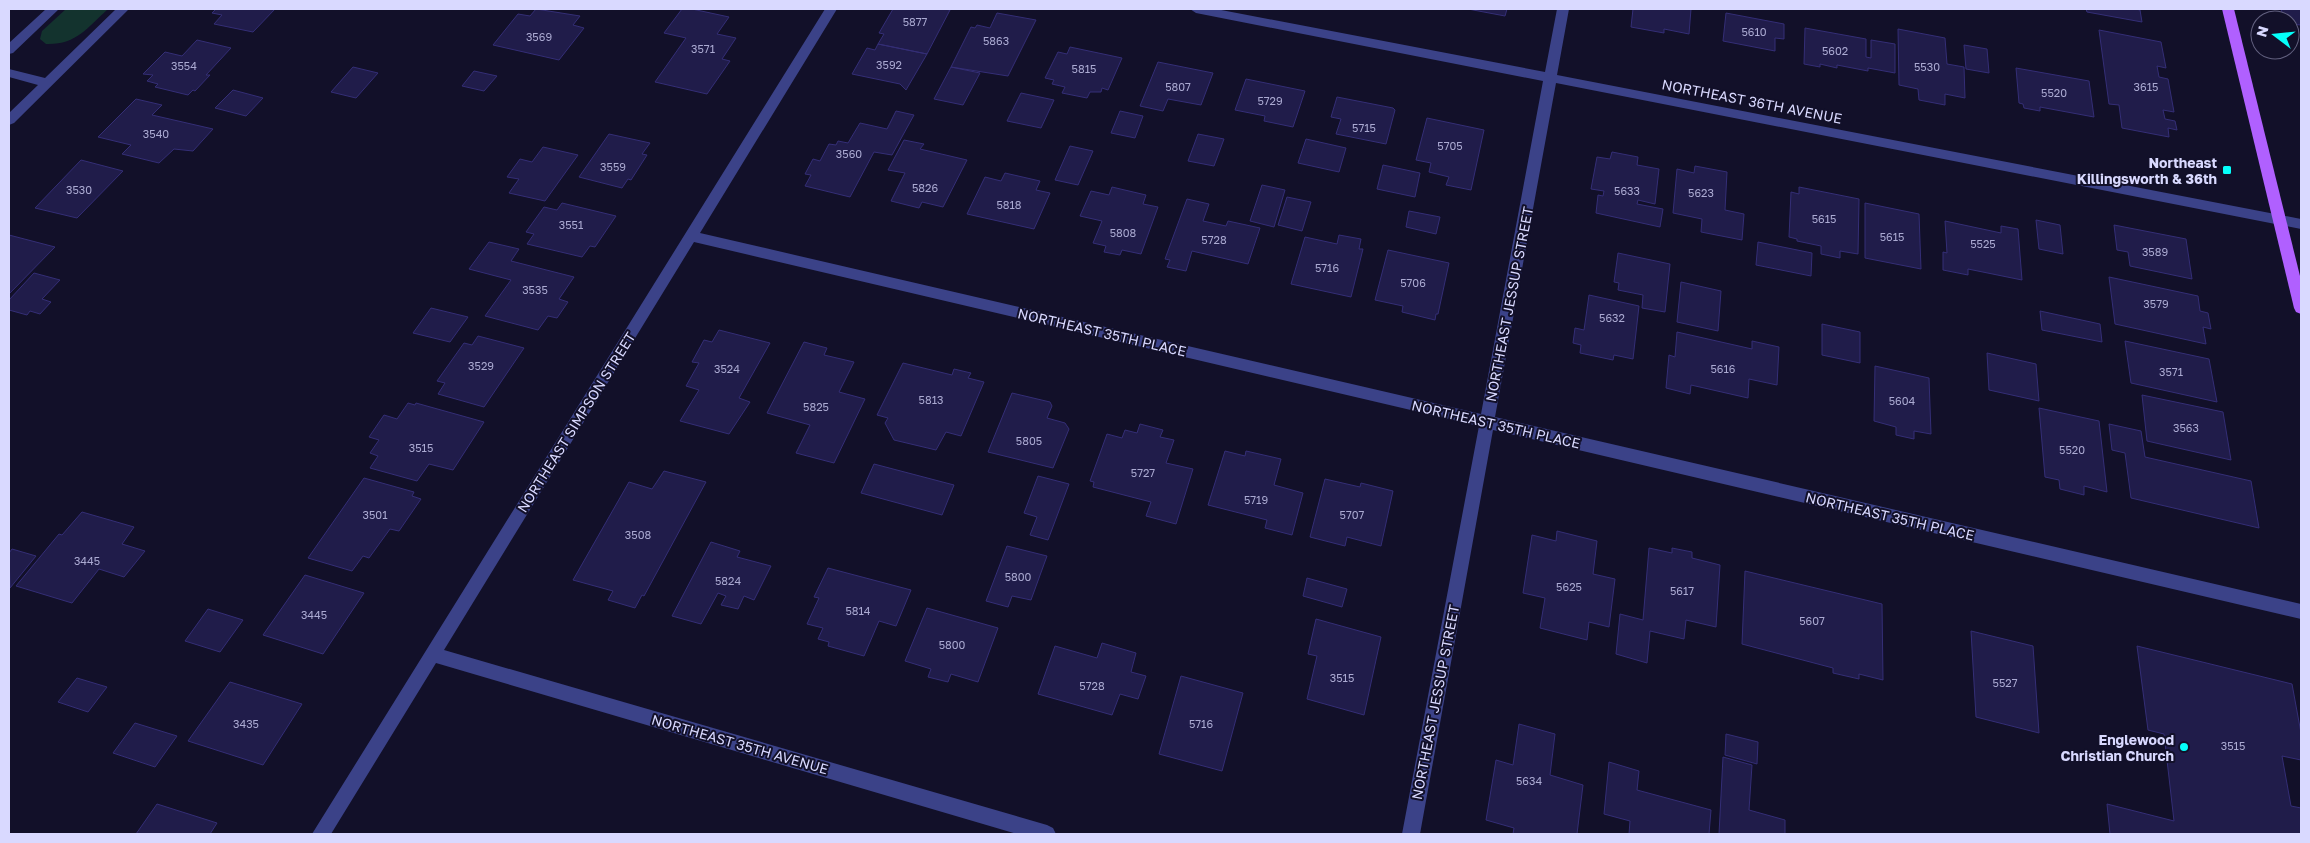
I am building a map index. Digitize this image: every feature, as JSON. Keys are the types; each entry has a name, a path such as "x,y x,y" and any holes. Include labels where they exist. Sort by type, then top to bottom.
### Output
{"main road":[{"path":"2228,9 2301,308"}],"street":[{"path":"9,50 53,9"},
{"path":"9,120 123,9"},
{"name":"NORTHEAST SIMPSON STREET","path":"321,834 832,9"},
{"name":"NORTHEAST 36TH AVENUE","path":"1196,9 2301,224"},
{"name":"NORTHEAST JESSUP STREET","path":"1410,834 1552,77 1563,9"},
{"path":"9,74 48,82"},
{"name":"NORTHEAST 35TH PLACE","path":"691,236 2301,612"},
{"name":"NORTHEAST 35TH AVENUE","path":"432,654 1047,834"}],"green space":[{"path":"66,9 108,9 87,29 73,38 56,44 46,44 40,39 42,31"}],"building":[{"path":"216,9 275,9 253,32 214,24 222,15 212,13"},
{"path":"536,9 580,16 573,25 584,28 559,60 493,45 518,14 530,16"},
{"path":"682,9 692,9 729,17 717,34 736,38 722,59 730,61 707,94 655,82 686,38 664,33"},
{"path":"893,9 950,10 927,54 878,44 884,34 879,33"},
{"path":"1468,9 1507,9 1505,16"},
{"path":"1633,9 1691,9 1689,34 1664,29 1664,33 1631,27"},
{"path":"2086,9 2140,10 2142,22 2087,12"},
{"path":"2301,9 2301,25 2300,10 2281,10"},
{"path":"997,13 1036,20 1008,76 951,67 971,27 975,28 977,25 990,28"},
{"path":"1726,13 1784,24 1784,39 1775,38 1775,51 1723,41"},
{"path":"1805,28 1866,39 1866,57 1871,58 1871,40 1895,44 1895,73 1868,68 1868,71 1837,65 1837,68 1820,64 1820,67 1804,64"},
{"path":"1898,29 1945,38 1947,64 1964,67 1965,98 1945,94 1945,105 1919,100 1918,89 1899,85"},
{"path":"2099,30 2161,42 2166,68 2157,66 2159,77 2168,79 2174,112 2163,110 2165,119 2175,121 2177,130 2168,128 2169,137 2122,128 2119,105 2109,104"},
{"path":"197,40 231,48 206,75 210,75 195,91 193,90 188,95 155,87 158,84 147,81 153,75 143,74 165,52 182,56"},
{"path":"878,44 927,54 906,90 900,84 852,74 867,48 875,50"},
{"path":"1964,45 1987,49 1989,73 1966,69"},
{"path":"1070,47 1122,58 1108,90 1102,88 1101,92 1090,92 1087,98 1062,93 1065,87 1052,84 1054,80 1045,78 1058,52 1067,54"},
{"path":"1158,62 1213,73 1201,105 1168,99 1163,111 1140,106"},
{"path":"353,67 378,73 356,98 331,92"},
{"path":"951,67 980,73 963,105 934,99"},
{"path":"2016,68 2089,81 2094,117 2040,107 2040,111 2024,108 2023,104 2019,103"},
{"path":"474,71 497,76 484,91 462,86"},
{"path":"1246,79 1305,91 1293,127 1264,121 1265,116 1235,110"},
{"path":"233,90 263,98 246,116 215,108"},
{"path":"1021,93 1054,100 1041,128 1007,121"},
{"path":"1337,97 1393,108 1395,110 1386,144 1336,134 1341,119 1331,117"},
{"path":"136,99 162,105 152,115 213,129 193,151 174,149 159,163 122,154 131,145 98,137"},
{"path":"896,111 914,115 892,155 874,152 850,197 805,186 811,175 805,174 813,159 820,161 829,144 836,145 838,141 848,143 860,123 887,129"},
{"path":"1120,111 1143,116 1135,138 1111,133"},
{"path":"1427,118 1484,130 1471,190 1446,185 1449,177 1429,172 1431,163 1416,160"},
{"path":"609,134 650,143 642,154 647,155 631,180 628,179 622,188 579,177"},
{"path":"1198,134 1224,139 1214,166 1188,161"},
{"path":"1306,139 1346,148 1339,172 1298,163"},
{"path":"904,140 924,144 920,149 967,160 943,207 922,202 919,208 891,201 905,173 888,170"},
{"path":"1070,146 1093,151 1078,185 1055,180"},
{"path":"543,147 578,155 545,201 509,193 519,179 507,177 520,159 532,162"},
{"path":"1612,152 1638,157 1637,165 1659,169 1655,204 1638,200 1637,204 1663,209 1660,227 1596,213 1598,195 1603,196 1604,191 1591,189 1597,157 1610,159"},
{"path":"81,160 123,171 77,218 35,208"},
{"path":"1383,165 1420,173 1415,197 1377,189"},
{"path":"1695,166 1727,172 1725,210 1744,214 1742,240 1701,232 1702,219 1673,213 1677,169 1694,173"},
{"path":"1005,173 1040,181 1036,190 1050,193 1034,229 967,214 985,177 1001,181"},
{"path":"1262,185 1285,190 1274,227 1250,221"},
{"path":"1112,187 1146,195 1143,204 1158,207 1141,254 1122,250 1120,255 1104,252 1106,246 1093,243 1102,221 1080,216 1091,191 1109,195"},
{"path":"1799,187 1859,199 1858,254 1840,251 1840,258 1821,254 1821,246 1797,241 1797,239 1789,237 1791,192 1799,194"},
{"path":"1287,197 1311,202 1302,231 1278,225"},
{"path":"1187,199 1209,204 1203,221 1226,226 1228,221 1260,228 1248,264 1192,251 1186,271 1167,267 1170,260 1165,259"},
{"path":"562,203 616,216 595,247 590,246 582,257 527,244 534,234 526,232 544,207 557,210"},
{"path":"1865,203 1919,214 1921,269 1865,258"},
{"path":"1409,211 1440,217 1436,234 1406,227"},
{"path":"2036,220 2060,225 2063,254 2039,249"},
{"path":"1945,221 2001,233 2001,226 2018,229 2022,280 1968,269 1968,275 1943,270 1943,252 1947,253"},
{"path":"2114,225 2186,239 2192,279 2130,266 2128,252 2117,250"},
{"path":"9,235 55,247 9,294"},
{"path":"1339,235 1361,239 1359,249 1363,249 1351,297 1291,284 1305,237 1337,244"},
{"path":"489,242 519,249 511,261 574,277 559,299 568,302 557,318 548,316 538,330 485,316 511,280 469,269"},
{"path":"1758,242 1812,253 1811,276 1756,265"},
{"path":"1388,250 1449,263 1435,320 1402,312 1403,306 1375,300"},
{"path":"1618,253 1670,264 1665,312 1642,308 1643,295 1618,290 1619,283 1614,282"},
{"path":"34,273 60,280 42,299 51,302 40,314 30,311 27,315 9,310 9,300"},
{"path":"2109,277 2198,296 2200,311 2208,313 2211,329 2203,327 2206,344 2115,324"},
{"path":"1681,282 1721,291 1718,331 1677,322"},
{"path":"1589,295 1639,306 1633,359 1614,355 1613,360 1580,353 1581,345 1573,343 1575,328 1584,330"},
{"path":"431,308 468,317 450,342 413,333"},
{"path":"2040,311 2100,324 2102,342 2042,330"},
{"path":"1822,324 1860,332 1860,363 1822,355"},
{"path":"719,330 770,343 739,398 750,402 729,434 680,421 699,390 686,386 699,363 692,362 704,340 712,342"},
{"path":"1677,332 1752,349 1752,341 1779,347 1777,385 1749,379 1748,398 1691,385 1690,394 1666,388 1669,355 1675,357"},
{"path":"478,336 524,348 484,407 438,394 445,383 437,381 464,343 472,345"},
{"path":"2125,341 2209,359 2217,402 2131,383"},
{"path":"804,342 827,348 824,355 854,362 839,392 865,399 834,463 796,453 810,425 767,413"},
{"path":"1987,353 2036,364 2039,401 1989,390"},
{"path":"903,363 952,375 954,369 971,373 968,378 984,382 961,436 946,432 936,450 894,440 885,423 888,418 877,415"},
{"path":"1875,366 1929,378 1931,434 1914,431 1914,439 1896,435 1896,427 1874,421"},
{"path":"1012,393 1050,402 1052,406 1047,418 1065,423 1069,429 1053,468 988,452"},
{"path":"2142,395 2223,412 2231,460 2147,441"},
{"path":"408,403 415,405 416,403 484,422 453,470 429,464 417,481 370,468 378,456 370,453 379,440 369,437 384,415 397,419"},
{"path":"2039,408 2099,421 2107,492 2084,486 2084,495 2060,489 2059,480 2045,477"},
{"path":"1140,424 1163,430 1160,437 1174,440 1166,463 1193,469 1176,524 1146,516 1151,502 1093,487 1094,482 1090,481 1107,434 1122,438 1125,430 1137,433"},
{"path":"2109,424 2141,431 2145,457 2251,481 2259,528 2131,498 2125,453 2112,450"},
{"path":"1225,451 1245,456 1246,451 1281,459 1274,485 1303,493 1292,535 1265,528 1267,520 1208,505"},
{"path":"874,464 954,485 942,515 861,493"},
{"path":"664,471 706,482 644,596 642,595 635,608 608,600 613,591 573,580 629,482 652,489"},
{"path":"1038,476 1069,484 1048,540 1030,535 1037,517 1024,513"},
{"path":"364,478 414,492 412,496 421,499 399,531 390,529 369,558 363,556 352,571 308,558"},
{"path":"1325,479 1360,487 1361,483 1393,491 1381,546 1347,537 1345,546 1310,537"},
{"path":"82,512 134,527 122,544 145,551 124,577 99,569 72,603 16,586 59,534 62,535"},
{"path":"1557,531 1597,541 1593,574 1615,579 1609,627 1589,622 1587,640 1540,628 1545,598 1523,593 1532,535 1556,541"},
{"path":"711,542 740,551 737,557 771,566 754,600 744,596 738,609 721,605 726,596 718,593 701,624 672,616"},
{"path":"1007,546 1047,556 1031,600 1012,596 1008,607 986,601"},
{"path":"1649,548 1672,553 1672,548 1692,552 1692,558 1720,565 1716,627 1686,620 1684,639 1650,631 1647,663 1616,654 1620,614 1643,620"},
{"path":"12,549 36,556 10,588 9,553"},
{"path":"828,568 911,590 896,626 879,621 864,656 828,646 829,642 818,639 823,628 807,624 819,598 814,597"},
{"path":"1745,571 1882,604 1883,680 1859,674 1859,679 1833,673 1833,668 1742,644"},
{"path":"305,575 364,593 323,654 263,635"},
{"path":"1307,578 1347,589 1342,607 1303,596"},
{"path":"927,608 998,628 978,682 951,674 948,682 928,677 931,669 905,661"},
{"path":"208,609 243,620 220,652 185,641"},
{"path":"1316,619 1381,637 1364,715 1307,699 1317,656 1308,654"},
{"path":"1971,631 2033,646 2039,733 1976,717"},
{"path":"1102,643 1136,653 1131,672 1146,676 1138,699 1120,694 1112,715 1038,694 1055,646 1097,658"},
{"path":"2137,646 2292,684 2301,733 2301,760 2282,756 2291,806 2301,808 2301,834 2110,834 2107,804 2174,821 2164,734 2148,730"},
{"path":"1181,676 1243,693 1222,771 1159,754"},
{"path":"77,678 107,687 88,712 58,702"},
{"path":"230,682 302,704 263,765 188,741"},
{"path":"135,723 177,736 155,767 113,753"},
{"path":"1519,724 1555,734 1550,775 1583,785 1577,834 1513,834 1514,828 1486,820 1496,760 1513,765"},
{"path":"1726,734 1758,742 1757,764 1725,755"},
{"path":"1723,757 1752,765 1749,810 1785,820 1785,834 1719,834"},
{"path":"1609,762 1639,771 1637,790 1711,810 1709,834 1629,834 1630,821 1604,814"},
{"path":"157,804 217,823 210,834 136,834"}],"place":[{"name":"Northeast Killingsworth & 36th","path":"2227,170"},
{"name":"Englewood Christian Church","path":"2184,747"}]}
